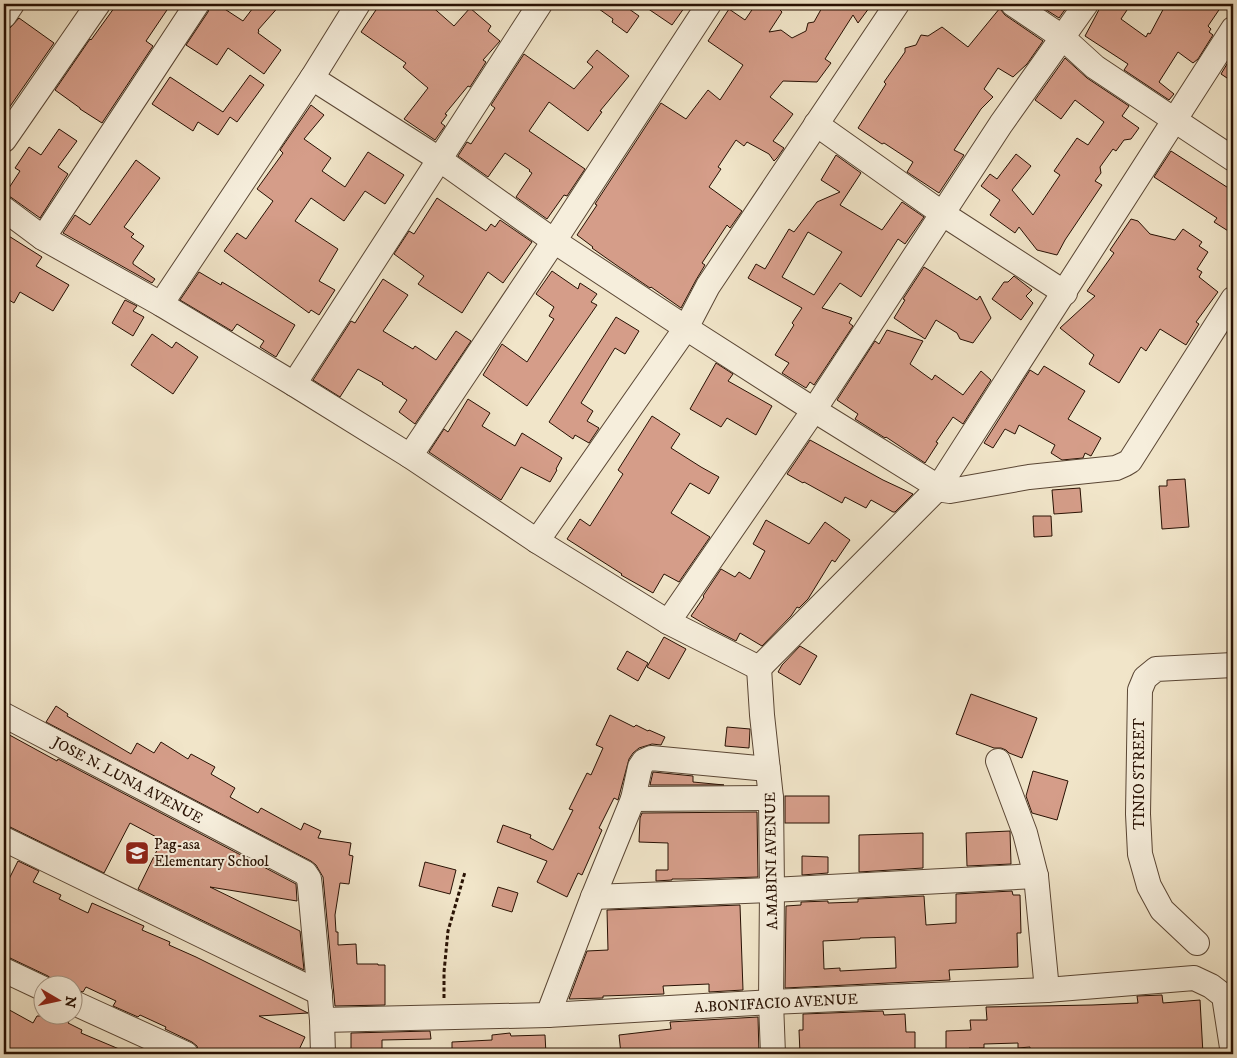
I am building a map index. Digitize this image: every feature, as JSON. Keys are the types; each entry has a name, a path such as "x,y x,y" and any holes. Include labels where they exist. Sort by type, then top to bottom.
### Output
{"street":[{"path":"4,16 12,4"},
{"path":"4,140 98,4"},
{"path":"43,238 197,4"},
{"path":"161,304 312,78 358,4"},
{"path":"294,384 540,4"},
{"path":"410,456 709,4"},
{"path":"537,541 686,328 708,286 897,4"},
{"path":"1013,4 1062,38 1095,67 1233,159"},
{"path":"668,622 814,410 1001,124 1086,4"},
{"path":"4,209 43,238 161,304 410,456 537,541 668,622 759,668 938,488 1233,29"},
{"path":"312,78 440,159 554,241 686,328 938,488 950,491 1029,477 1116,468 1130,461 1233,299"},
{"path":"816,124 943,214 1064,293"},
{"name":"TINIO STREET","path":"1197,943 1162,910 1149,886 1140,854 1138,814 1140,690 1145,678 1156,669 1233,665"},
{"name":"A.MABINI AVENUE","path":"759,668 771,798 772,1054"},
{"name":"JOSE N. LUNA AVENUE","path":"4,715 305,873 309,879 320,993"},
{"path":"548,1015 633,798 640,767 644,761 651,758 768,769"},
{"path":"998,760 1025,833 1036,876 1047,990"},
{"path":"633,798 771,798"},
{"path":"4,839 320,993 323,1054"},
{"path":"593,897 1036,876"},
{"path":"4,970 32,983"},
{"name":"A.BONIFACIO AVENUE","path":"322,1020 548,1015 771,1002 1047,990 1194,978 1212,986 1224,996 1233,1054"},
{"path":"82,1007 186,1054"}],"path":[{"path":"445,1017 444,972 448,931 465,872"}],"building":[{"path":"117,4 171,4 146,41 153,46 102,123 55,90"},
{"path":"211,4 217,4 243,21 256,4 281,4 258,30 258,33 281,50 264,74 228,48 217,65 186,45 208,12"},
{"path":"380,4 429,4 454,26 470,8 491,26 488,31 500,41 483,60 486,62 470,87 468,86 445,114 447,115 441,123 445,126 435,140 404,119 428,88 403,67 406,63 361,32"},
{"path":"592,4 622,4 639,16 627,33 612,22 613,19"},
{"path":"641,4 687,4 672,25"},
{"path":"756,4 784,4 780,10 782,12 769,32 781,30 792,38 806,31 808,23 814,22 824,4 872,4 858,23 853,15 825,59 831,63 817,82 783,81 770,97 793,114 773,141 784,148 777,158 774,161 769,154 747,142 744,146 736,140 718,167 721,169 709,187 742,211 730,228 727,225 702,263 705,265 681,308 619,267 577,235 661,103 686,119 708,90 720,100 743,65 708,41 729,9 745,20"},
{"path":"1037,4 1069,4 1059,18"},
{"path":"1102,4 1131,4 1121,19 1146,37 1148,33 1150,34 1166,4 1223,4 1208,26 1211,29 1209,32 1213,35 1198,59 1193,63 1178,52 1159,82 1174,94 1169,100 1124,70 1128,64 1085,36"},
{"path":"1000,8 1005,15 1043,41 1027,64 1013,77 998,68 984,89 993,97 981,109 954,150 964,155 939,193 907,172 913,162 858,128 886,84 884,82 905,52 905,48 916,45 921,35 928,36 942,27 968,47"},
{"path":"19,18 54,43 4,115 4,30 10,28"},
{"path":"597,50 629,76 600,111 602,112 588,131 549,102 529,131 585,169 567,196 564,195 547,219 516,197 532,173 530,170 505,153 488,177 458,156 467,142 471,144 495,108 491,105 524,54 574,89 593,67 587,62"},
{"path":"1233,54 1233,82 1221,74"},
{"path":"1065,58 1087,78 1129,106 1122,116 1139,128 1131,139 1124,140 1116,151 1113,149 1100,167 1101,173 1095,181 1102,185 1057,255 1037,250 1019,227 1015,233 990,215 1000,200 981,186 990,174 997,179 1016,154 1031,166 1012,190 1033,215 1060,175 1054,171 1077,138 1088,145 1104,122 1075,100 1061,119 1035,100"},
{"path":"250,75 264,85 237,122 230,117 218,135 198,122 193,131 152,104 170,77 223,112"},
{"path":"311,105 324,115 304,139 331,158 322,171 345,187 368,152 404,175 385,204 365,191 344,221 311,198 295,221 338,249 319,281 335,290 319,315 311,310 309,313 224,251 237,233 246,239 273,201 257,189 283,153 280,150"},
{"path":"59,129 77,141 58,167 68,174 40,218 5,194 20,171 15,168 29,147 41,155"},
{"path":"1171,151 1233,191 1233,234 1214,222 1217,218 1154,177"},
{"path":"836,155 861,173 840,205 882,230 902,202 924,217 905,244 898,239 861,297 840,283 822,308 852,318 849,323 853,326 814,385 810,382 806,388 782,373 789,363 775,355 794,325 792,323 802,308 748,278 756,264 765,269 789,229 794,232 817,202 840,192 821,180","holes":["808,232 842,252 814,295 782,277"]},
{"path":"136,160 160,178 124,227 134,234 131,237 144,246 133,264 155,279 152,283 63,233 75,215 90,225"},
{"path":"437,198 486,231 491,224 495,227 500,220 532,242 503,283 488,272 462,313 418,284 424,276 394,254 409,231 414,234"},
{"path":"1131,219 1138,221 1150,234 1175,240 1183,229 1202,242 1199,246 1208,252 1197,269 1202,272 1199,277 1218,292 1196,322 1199,324 1186,345 1160,329 1146,351 1141,347 1119,383 1089,364 1094,355 1060,328 1095,296 1087,291 1114,253 1110,250"},
{"path":"4,233 42,257 36,266 69,285 53,311 20,292 14,303 4,297"},
{"path":"924,267 977,300 980,296 991,318 973,343 960,339 957,333 936,320 925,339 894,318 905,300 903,299"},
{"path":"552,271 578,289 580,283 597,294 591,302 597,305 527,406 483,375 502,344 527,362 554,319 549,316 554,307 536,294"},
{"path":"199,272 221,285 222,282 295,325 276,357 260,347 264,341 237,324 232,331 180,300"},
{"path":"1014,276 1032,290 1026,296 1033,303 1021,320 992,299 1004,282 1008,282"},
{"path":"383,279 408,295 383,331 413,349 415,346 436,360 456,331 471,341 415,424 399,412 407,400 383,383 358,369 340,397 313,380 351,321 355,323"},
{"path":"125,300 137,306 133,311 144,317 133,336 112,323"},
{"path":"616,317 639,331 625,354 615,348 581,403 593,411 587,421 599,428 589,443 575,435 573,439 549,422"},
{"path":"887,330 923,341 910,364 932,380 935,375 963,395 981,371 991,380 963,424 953,417 936,442 938,443 925,463 855,419 858,414 837,400 875,341 879,344"},
{"path":"152,334 172,348 176,342 198,357 173,394 131,365"},
{"path":"716,363 733,374 728,381 772,406 756,435 727,418 721,427 690,409"},
{"path":"1044,366 1085,391 1068,419 1101,438 1091,456 1085,453 1083,458 1062,460 1051,453 1055,445 1019,425 1015,434 1005,429 993,448 984,443 1030,370 1038,375"},
{"path":"468,399 490,413 482,426 515,446 522,433 562,458 550,482 521,467 501,500 429,452 444,429 448,432"},
{"path":"652,416 680,434 671,448 719,477 709,494 690,483 671,513 710,537 679,582 664,574 653,593 621,575 567,539 580,519 590,526 623,474 618,470"},
{"path":"810,440 883,480 913,494 893,512 871,500 866,508 845,497 842,503 803,483 787,474"},
{"path":"1185,479 1189,527 1162,529 1159,486 1167,486 1167,480"},
{"path":"1080,488 1082,512 1054,514 1052,490"},
{"path":"1033,516 1051,516 1052,536 1034,537"},
{"path":"766,520 809,544 825,522 850,540 835,562 832,560 808,599 799,608 797,607 791,616 762,646 740,633 736,641 691,616 721,569 735,577 739,572 750,579 765,551 753,544"},
{"path":"664,637 686,649 669,679 647,667"},
{"path":"800,646 817,656 800,685 778,672"},
{"path":"627,651 648,663 638,681 617,669"},
{"path":"971,694 1037,718 1022,758 1001,748 994,748 956,734"},
{"path":"56,706 68,714 67,716 131,754 137,743 154,753 161,742 188,759 191,754 215,767 211,774 235,788 230,797 258,813 261,808 301,830 304,823 321,831 318,838 351,843 349,855 353,856 349,884 340,883 335,915 338,945 356,944 357,964 385,965 385,1005 335,1006 323,877 316,865 46,722"},
{"path":"610,715 634,727 636,725 665,737 661,745 652,744 639,748 629,759 618,800 614,798 599,828 602,830 582,875 578,873 567,897 537,882 547,861 497,842 503,825 531,835 530,838 553,850 573,810 569,809 587,773 591,775 603,748 596,745"},
{"path":"727,727 750,729 749,748 725,746"},
{"path":"4,732 296,884 297,901 210,887 300,931 304,970 138,889 162,840 130,823 104,873 4,825"},
{"path":"1033,771 1068,781 1057,820 1032,813 1026,796"},
{"path":"653,772 693,776 693,782 724,785 650,785"},
{"path":"785,796 829,796 829,823 785,823"},
{"path":"757,812 758,877 656,881 656,870 668,870 668,843 639,842 642,813"},
{"path":"1010,831 1011,864 967,866 966,833"},
{"path":"923,833 923,868 859,872 859,835"},
{"path":"802,856 828,857 828,873 802,875"},
{"path":"18,861 39,871 33,882 61,895 59,899 88,913 92,903 144,926 142,930 170,942 169,945 308,1013 259,1016 305,1037 297,1054 199,1054 197,1046 165,1029 166,1027 140,1015 138,1017 113,1006 116,1001 86,987 82,992 82,976 48,976 4,956 4,879 8,881"},
{"path":"425,862 456,870 450,894 419,886"},
{"path":"498,887 518,893 512,912 492,906"},
{"path":"1012,891 1013,895 1020,895 1021,933 1017,933 1018,967 949,970 950,980 785,988 786,906 801,905 801,902 858,902 858,899 924,896 926,925 956,923 956,894","holes":["895,937 896,968 840,971 840,968 824,969 823,941"]},
{"path":"740,905 743,990 709,992 709,984 663,986 664,994 569,999 587,951 608,950 607,910"},
{"path":"1162,995 1163,1003 1200,1000 1203,1054 1107,1054 1087,1053 1087,1051 1050,1051 1050,1054 1030,1054 1030,1047 1018,1048 1018,1043 984,1044 984,1048 969,1048 970,1054 946,1054 946,1031 971,1030 970,1020 987,1020 986,1007 1138,1003 1137,996"},
{"path":"4,1007 32,1022 32,1026 74,1026 82,1030 81,1033 131,1054 4,1054"},
{"path":"883,1011 884,1015 905,1014 906,1032 915,1032 915,1054 862,1054 862,1050 800,1054 799,1030 803,1030 803,1014"},
{"path":"758,1017 759,1054 714,1054 714,1052 621,1054 619,1035 671,1029 670,1022"},
{"path":"430,1031 431,1039 382,1040 382,1054 351,1054 351,1033"},
{"path":"510,1033 511,1036 545,1035 546,1054 452,1054 452,1042 492,1040 492,1035"}],"place":[{"name":"Pag-asa Elementary School","path":"137,853"}]}
